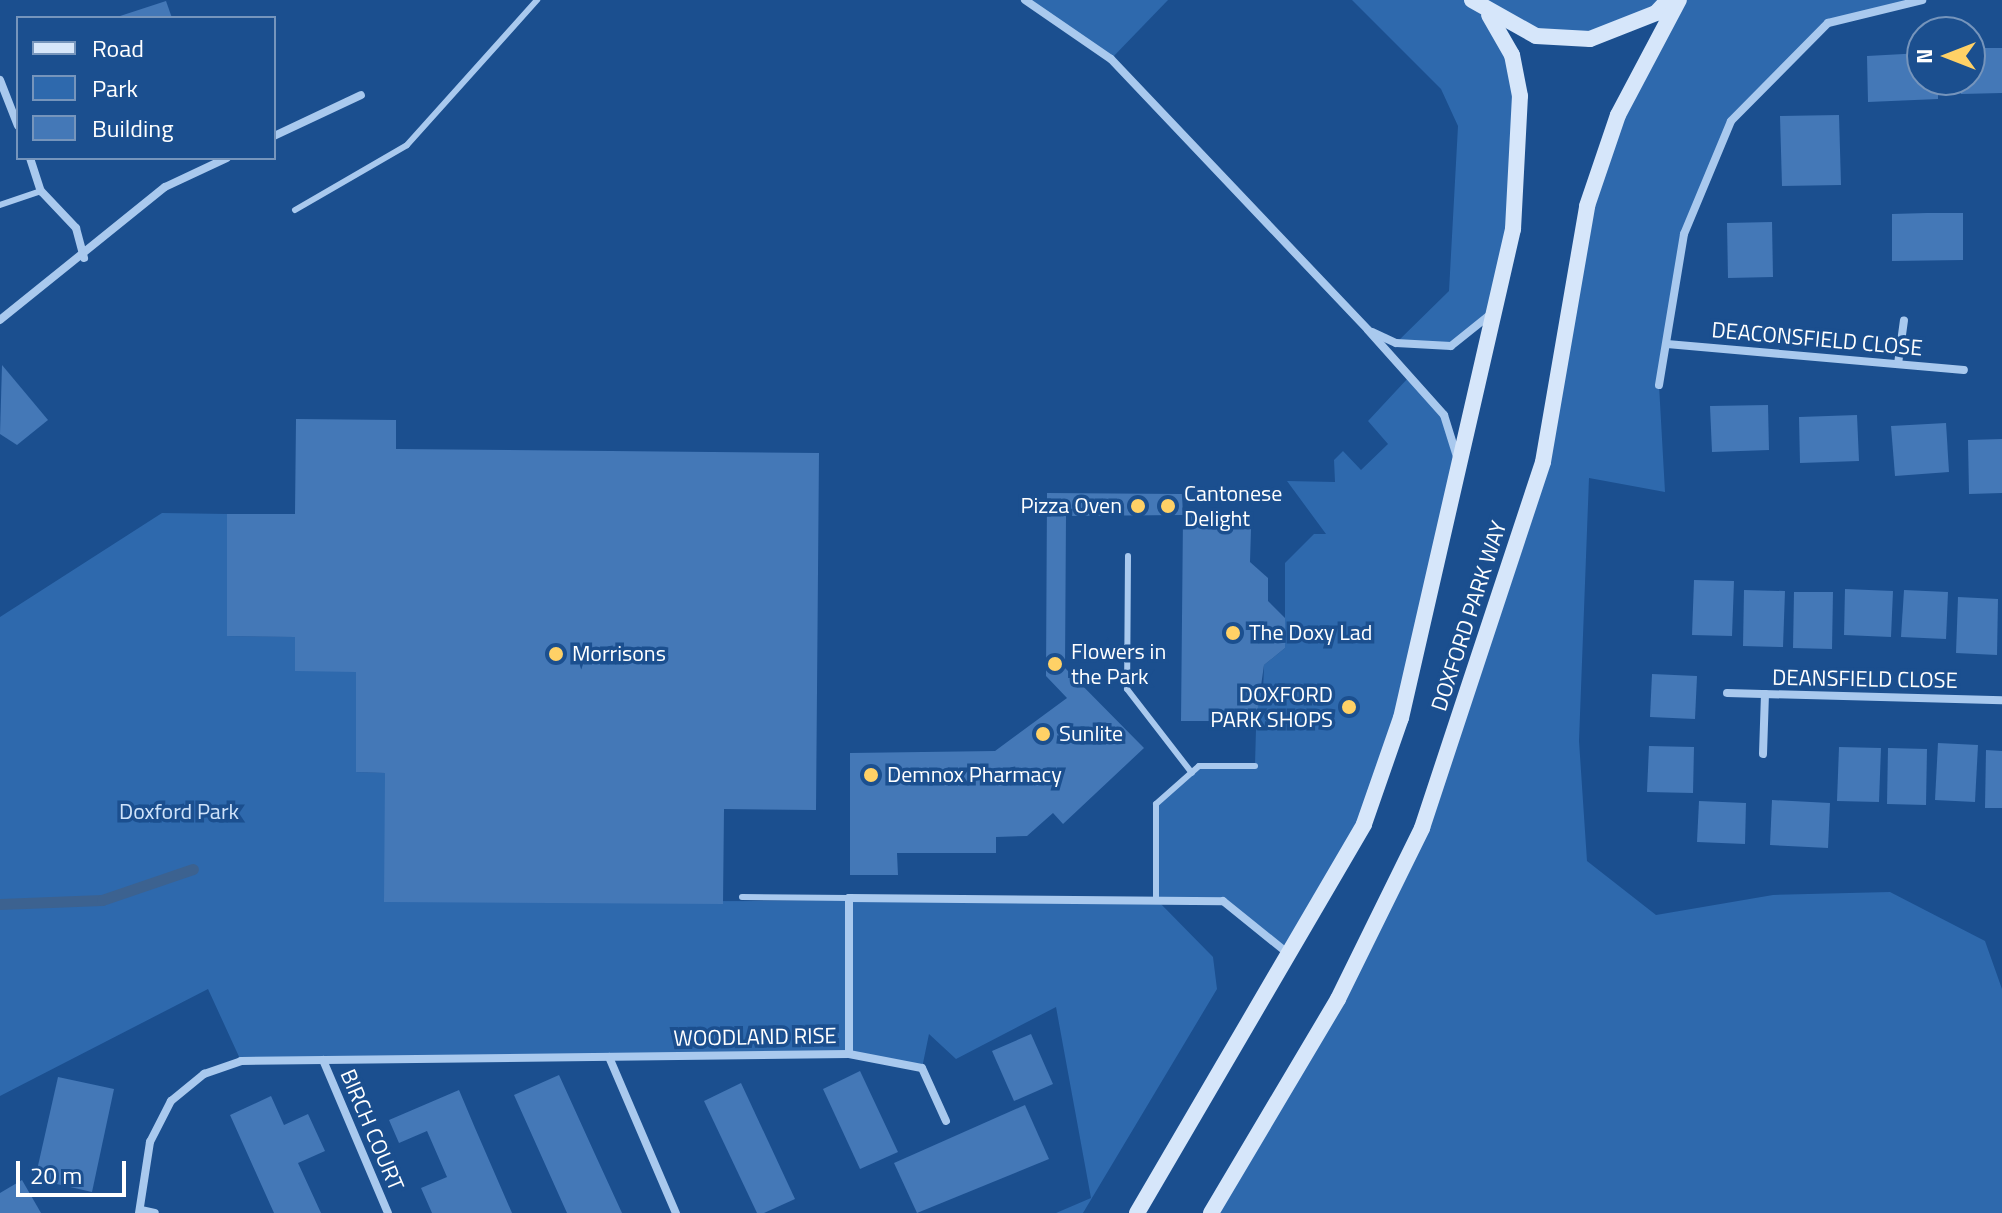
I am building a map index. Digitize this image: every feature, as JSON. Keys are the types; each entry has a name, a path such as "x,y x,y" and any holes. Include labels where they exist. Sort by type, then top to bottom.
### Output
{"main road":[{"name":"DOXFORD PARK WAY","path":"1472,0 1489,15 1536,36 1590,39 1656,13 1668,0"},
{"name":"DOXFORD PARK WAY","path":"1211,1213 1338,999 1422,828 1543,462 1587,206 1618,115 1679,0"},
{"name":"DOXFORD PARK WAY","path":"1137,1213 1291,956 1364,824 1401,718 1461,472 1513,229 1520,96 1512,55 1489,15"}],"street":[{"path":"1025,0 1111,59 1368,330 1444,415 1461,472"},
{"path":"1659,385 1684,234 1731,121 1828,23 1922,0"},
{"path":"0,80 16,121"},
{"path":"276,135 361,95"},
{"path":"31,160 41,191 76,228 84,258"},
{"path":"0,320 84,258 165,187 223,160"},
{"path":"1368,330 1396,343 1451,346 1497,309"},
{"path":"1898,364 1904,320"},
{"name":"DEACONSFIELD CLOSE","path":"1667,344 1964,370"},
{"name":"DEANSFIELD CLOSE","path":"1727,693 2002,700"},
{"path":"1763,754 1765,694"},
{"path":"849,898 1223,901 1291,956"},
{"name":"WOODLAND RISE","path":"155,1213 140,1211 150,1142 171,1101 204,1074 241,1061 849,1054 849,898"},
{"path":"849,1054 922,1068 946,1121"},
{"path":"609,1057 676,1213"},
{"name":"BIRCH COURT","path":"323,1060 388,1213"}],"lane":[{"path":"295,210 407,145 537,0"},
{"path":"0,205 41,191"},
{"path":"1128,556 1127,689 1192,773"},
{"path":"1156,900 1156,804 1199,766 1255,766"},
{"path":"742,897 849,898"}],"green space":[{"path":"1025,0 1168,0 1111,59"},
{"path":"1352,0 1668,0 1590,39 1536,36 1490,16 1520,96 1497,309 1451,346 1396,343 1449,291 1458,126 1441,89"},
{"path":"1679,0 1922,0 1828,23 1730,121 1684,234 1659,385 1665,492 1589,478 1579,741 1587,861 1656,915 1773,895 1890,892 1985,941 2002,989 2002,1213 1211,1213 1338,999 1422,828 1543,462 1587,206 1618,115"},
{"name":"Doxford Park","path":"1409,377 1444,415 1461,472 1364,824 1291,956 1223,902 1158,901 1213,957 1217,989 1083,1213 1056,1213 1091,1198 1056,1007 956,1059 929,1034 922,1068 849,1054 241,1061 208,989 0,1096 0,617 162,513 227,514 227,636 295,637 356,672 356,772 385,773 385,902 1156,900 1156,804 1199,766 1255,765 1257,693 1263,693 1264,665 1285,648 1285,563 1314,534 1326,534 1287,481 1335,482 1334,460 1343,451 1361,470 1388,444 1368,421"}],"building":[{"path":"166,1 171,16 120,16"},
{"path":"1986,48 2002,48 2002,93 1986,93"},
{"path":"1906,54 1906,96 1938,96 1938,99 1868,102 1867,56"},
{"path":"1839,115 1841,185 1782,186 1780,116"},
{"path":"1963,213 1963,260 1892,261 1892,214"},
{"path":"1772,222 1773,277 1728,278 1727,223"},
{"path":"2,365 48,420 17,445 0,434"},
{"path":"1768,405 1769,450 1712,452 1710,406"},
{"path":"1857,415 1859,461 1800,463 1799,417"},
{"name":"Morrisons","path":"296,419 396,420 396,449 819,453 816,810 724,809 723,904 384,902 385,773 356,772 356,672 295,671 295,637 227,636 227,514 295,514"},
{"path":"1946,423 1949,472 1895,476 1891,426"},
{"path":"2002,439 2002,493 1969,494 1968,440"},
{"path":"1047,493 1182,494 1183,515 1066,516 1065,668 1144,748 1063,824 1053,813 1027,836 996,837 996,853 897,853 898,875 850,875 850,753 995,751 1067,698 1046,676"},
{"name":"The Doxy Lad","path":"1183,515 1237,515 1251,529 1250,562 1268,578 1268,601 1285,618 1285,648 1264,665 1256,721 1181,721"},
{"path":"1694,580 1734,581 1732,636 1692,635"},
{"path":"1845,589 1893,591 1891,637 1844,635"},
{"path":"1744,590 1785,591 1783,647 1743,646"},
{"path":"1904,590 1948,592 1946,639 1901,637"},
{"path":"1794,592 1833,592 1832,649 1793,648"},
{"path":"1958,597 1998,599 1997,655 1956,653"},
{"path":"1652,674 1697,676 1695,719 1650,717"},
{"path":"1938,743 1978,745 1975,802 1935,800"},
{"path":"1649,746 1694,747 1693,793 1647,792"},
{"path":"1839,747 1881,748 1879,802 1837,801"},
{"path":"1888,748 1927,749 1926,805 1887,804"},
{"path":"1986,750 2002,751 2002,808 1985,808"},
{"path":"1772,800 1830,803 1828,848 1770,845"},
{"path":"1699,801 1746,803 1745,844 1697,842"},
{"path":"1031,1034 1053,1084 1014,1101 992,1051"},
{"path":"860,1071 898,1152 860,1169 823,1089"},
{"path":"559,1075 622,1213 567,1213 514,1095"},
{"path":"58,1077 114,1089 92,1192 35,1179"},
{"path":"741,1083 795,1199 764,1213 757,1213 704,1101"},
{"path":"459,1090 512,1213 432,1213 421,1188 447,1177 427,1131 399,1143 389,1120"},
{"path":"271,1096 284,1125 308,1114 325,1151 298,1163 321,1213 274,1213 230,1115"},
{"path":"1025,1105 1049,1159 917,1213 894,1163"},
{"path":"22,1180 41,1213 0,1213 0,1193"}],"waterway":[{"path":"0,904 102,900 193,869"}],"place":[{"name":"Pizza Oven","path":"1138,506"},
{"name":"Cantonese Delight","path":"1168,506"},
{"name":"The Doxy Lad","path":"1233,633"},
{"name":"Morrisons","path":"556,654"},
{"name":"Flowers in the Park","path":"1055,664"},
{"name":"DOXFORD PARK SHOPS","path":"1349,707"},
{"name":"Sunlite","path":"1043,734"},
{"name":"Demnox Pharmacy","path":"871,775"}]}
